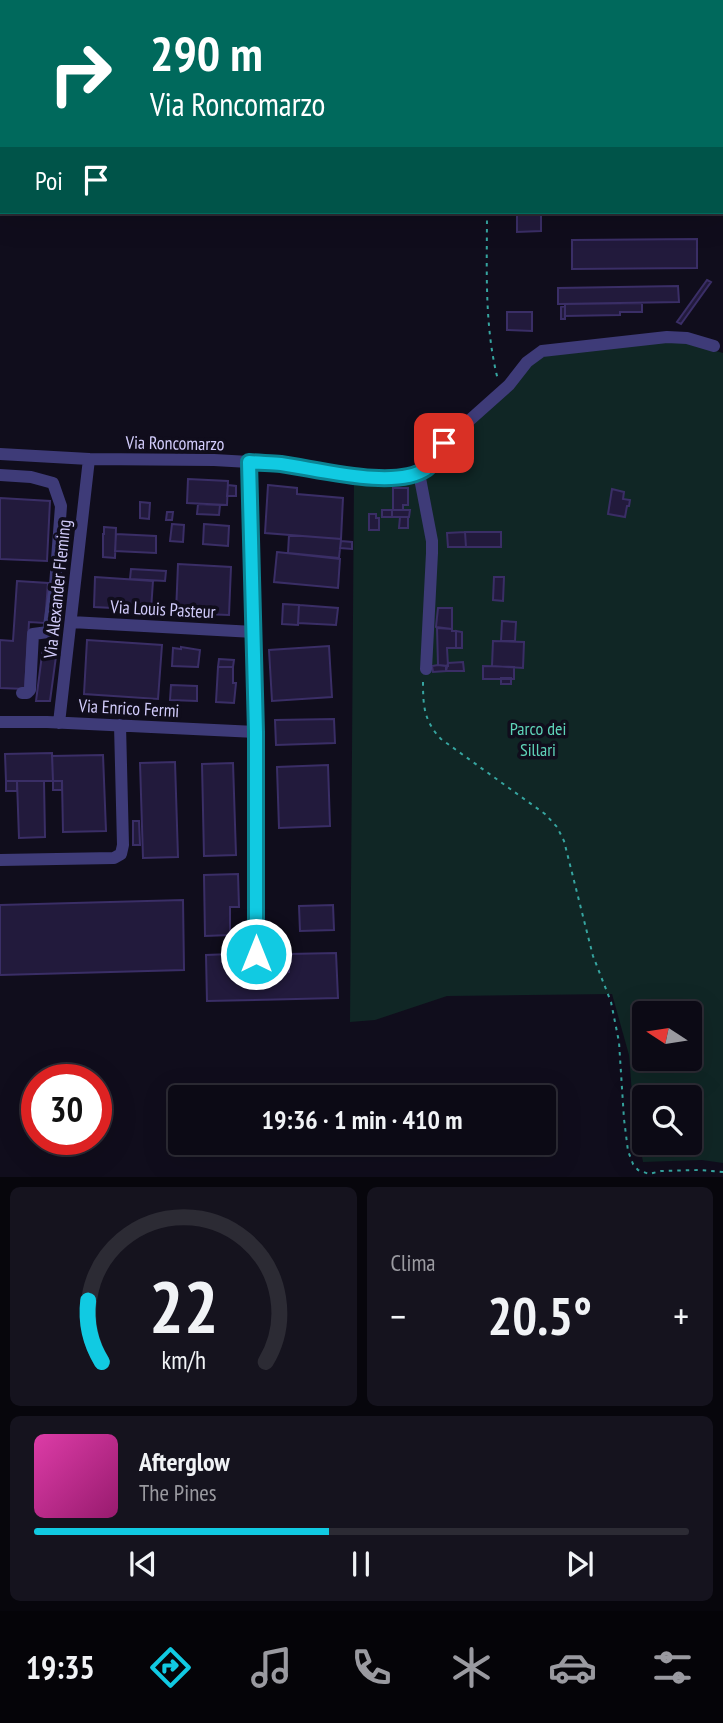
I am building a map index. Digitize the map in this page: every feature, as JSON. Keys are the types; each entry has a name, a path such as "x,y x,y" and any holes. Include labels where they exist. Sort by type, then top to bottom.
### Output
{"street":[{"path":"426,668 432,541 419,473 429,467 444,443 509,385 527,362 542,351 667,337 687,338 714,346"},
{"name":"Via Roncomarzo","path":"0,454 281,464 377,478 419,473"},
{"name":"Via Alexander Fleming","path":"59,723 89,459"},
{"path":"249,462 256,732 256,954"},
{"path":"0,475 53,482 61,506 55,586 48,632 33,634 30,690 22,693"},
{"name":"Via Louis Pasteur","path":"71,622 254,632"},
{"name":"Via Enrico Fermi","path":"0,722 256,732"},
{"path":"0,860 114,858 121,854 120,726"}],"path":[{"path":"488,214 489,324 492,359 501,391"},
{"path":"426,668 423,696 430,727 441,739 545,814 564,841 593,956 611,1002 619,1042 628,1151 633,1164 638,1170 649,1174 686,1170 723,1172"}],"green space":[{"name":"Parco dei Sillari","path":"666,340 686,342 723,353 723,1163 702,1160 643,1162 642,1155 702,1155 702,1085 632,1085 632,1093 629,1055 612,994 447,996 375,1020 350,1022 354,480 418,478 529,365 543,355"}],"building":[{"path":"517,214 541,214 541,231 517,232"},
{"path":"697,239 697,268 572,269 572,240"},
{"path":"707,280 711,282 681,324 677,322"},
{"path":"678,286 679,302 558,304 558,288"},
{"path":"642,303 642,312 565,316 565,304"},
{"path":"565,306 565,319 561,319 561,307"},
{"path":"507,312 532,312 532,331 507,330"},
{"path":"188,479 228,481 227,505 187,503"},
{"path":"228,485 236,486 236,496 227,496"},
{"path":"268,485 297,488 297,494 343,498 341,539 265,533"},
{"path":"393,488 408,488 408,505 403,505 403,510 393,510"},
{"path":"612,489 624,492 623,499 630,500 625,517 608,514"},
{"path":"0,498 50,501 47,561 0,559"},
{"path":"140,502 150,503 149,519 140,518"},
{"path":"198,504 220,505 219,515 197,514"},
{"path":"382,510 392,510 392,517 382,517"},
{"path":"392,510 410,510 409,517 392,517"},
{"path":"167,512 173,512 172,520 166,520"},
{"path":"369,514 376,514 376,518 379,518 379,530 369,530"},
{"path":"400,517 408,517 408,528 399,528"},
{"path":"172,524 184,525 183,542 170,541"},
{"path":"204,524 229,526 228,546 203,544"},
{"path":"104,527 116,528 115,558 103,557"},
{"path":"465,532 501,532 501,547 466,547"},
{"path":"465,532 466,547 448,547 447,533"},
{"path":"116,534 156,536 156,553 115,551"},
{"path":"289,535 341,539 339,558 288,553"},
{"path":"341,541 352,542 352,549 340,548"},
{"path":"277,552 340,559 338,588 274,582"},
{"path":"178,564 231,567 229,615 176,613"},
{"path":"131,569 166,571 165,581 130,579"},
{"path":"95,577 153,581 151,610 94,607"},
{"path":"494,577 504,577 503,601 493,600"},
{"path":"17,581 48,583 45,623 29,622 25,689 0,688 0,640 13,641"},
{"path":"283,604 299,605 298,625 282,624"},
{"path":"299,605 338,608 336,625 298,623"},
{"path":"438,608 452,608 452,629 436,627"},
{"path":"502,621 516,622 515,641 501,641"},
{"path":"437,628 456,631 456,648 447,648 448,666 438,665"},
{"path":"456,631 462,632 462,648 456,648"},
{"path":"87,640 162,645 158,699 84,694"},
{"path":"493,641 524,642 523,668 492,666"},
{"path":"329,646 332,697 272,701 269,650"},
{"path":"43,647 57,649 50,701 36,701"},
{"path":"173,648 200,650 198,667 172,666"},
{"path":"219,659 234,660 233,667 218,667"},
{"path":"463,662 464,671 446,671 448,663"},
{"path":"432,666 446,666 446,671 433,672"},
{"path":"483,666 514,667 514,679 483,679"},
{"path":"218,667 233,667 233,683 236,683 234,703 216,702"},
{"path":"501,678 511,678 511,684 501,684"},
{"path":"171,685 197,686 197,701 170,700"},
{"path":"334,719 335,743 276,745 275,720"},
{"path":"52,753 53,781 6,781 5,754"},
{"path":"103,755 106,831 63,832 62,781 53,781 52,756"},
{"path":"175,762 178,857 143,858 140,763"},
{"path":"233,763 236,855 204,856 202,764"},
{"path":"328,765 330,826 279,828 277,767"},
{"path":"6,781 17,781 17,791 6,791"},
{"path":"17,781 44,781 45,837 19,838"},
{"path":"53,781 62,781 62,790 53,790"},
{"path":"133,821 139,821 140,845 133,845"},
{"path":"238,874 239,907 230,907 230,935 205,936 204,875"},
{"path":"183,900 184,970 0,975 0,905"},
{"path":"333,905 334,930 300,931 299,906"},
{"path":"336,953 338,998 207,1001 206,955 231,954 231,973 289,972 288,954"}],"route":[{"path":"256,954 256,732 249,462 281,464 354,476 401,476 419,473 429,467 444,443"}]}
